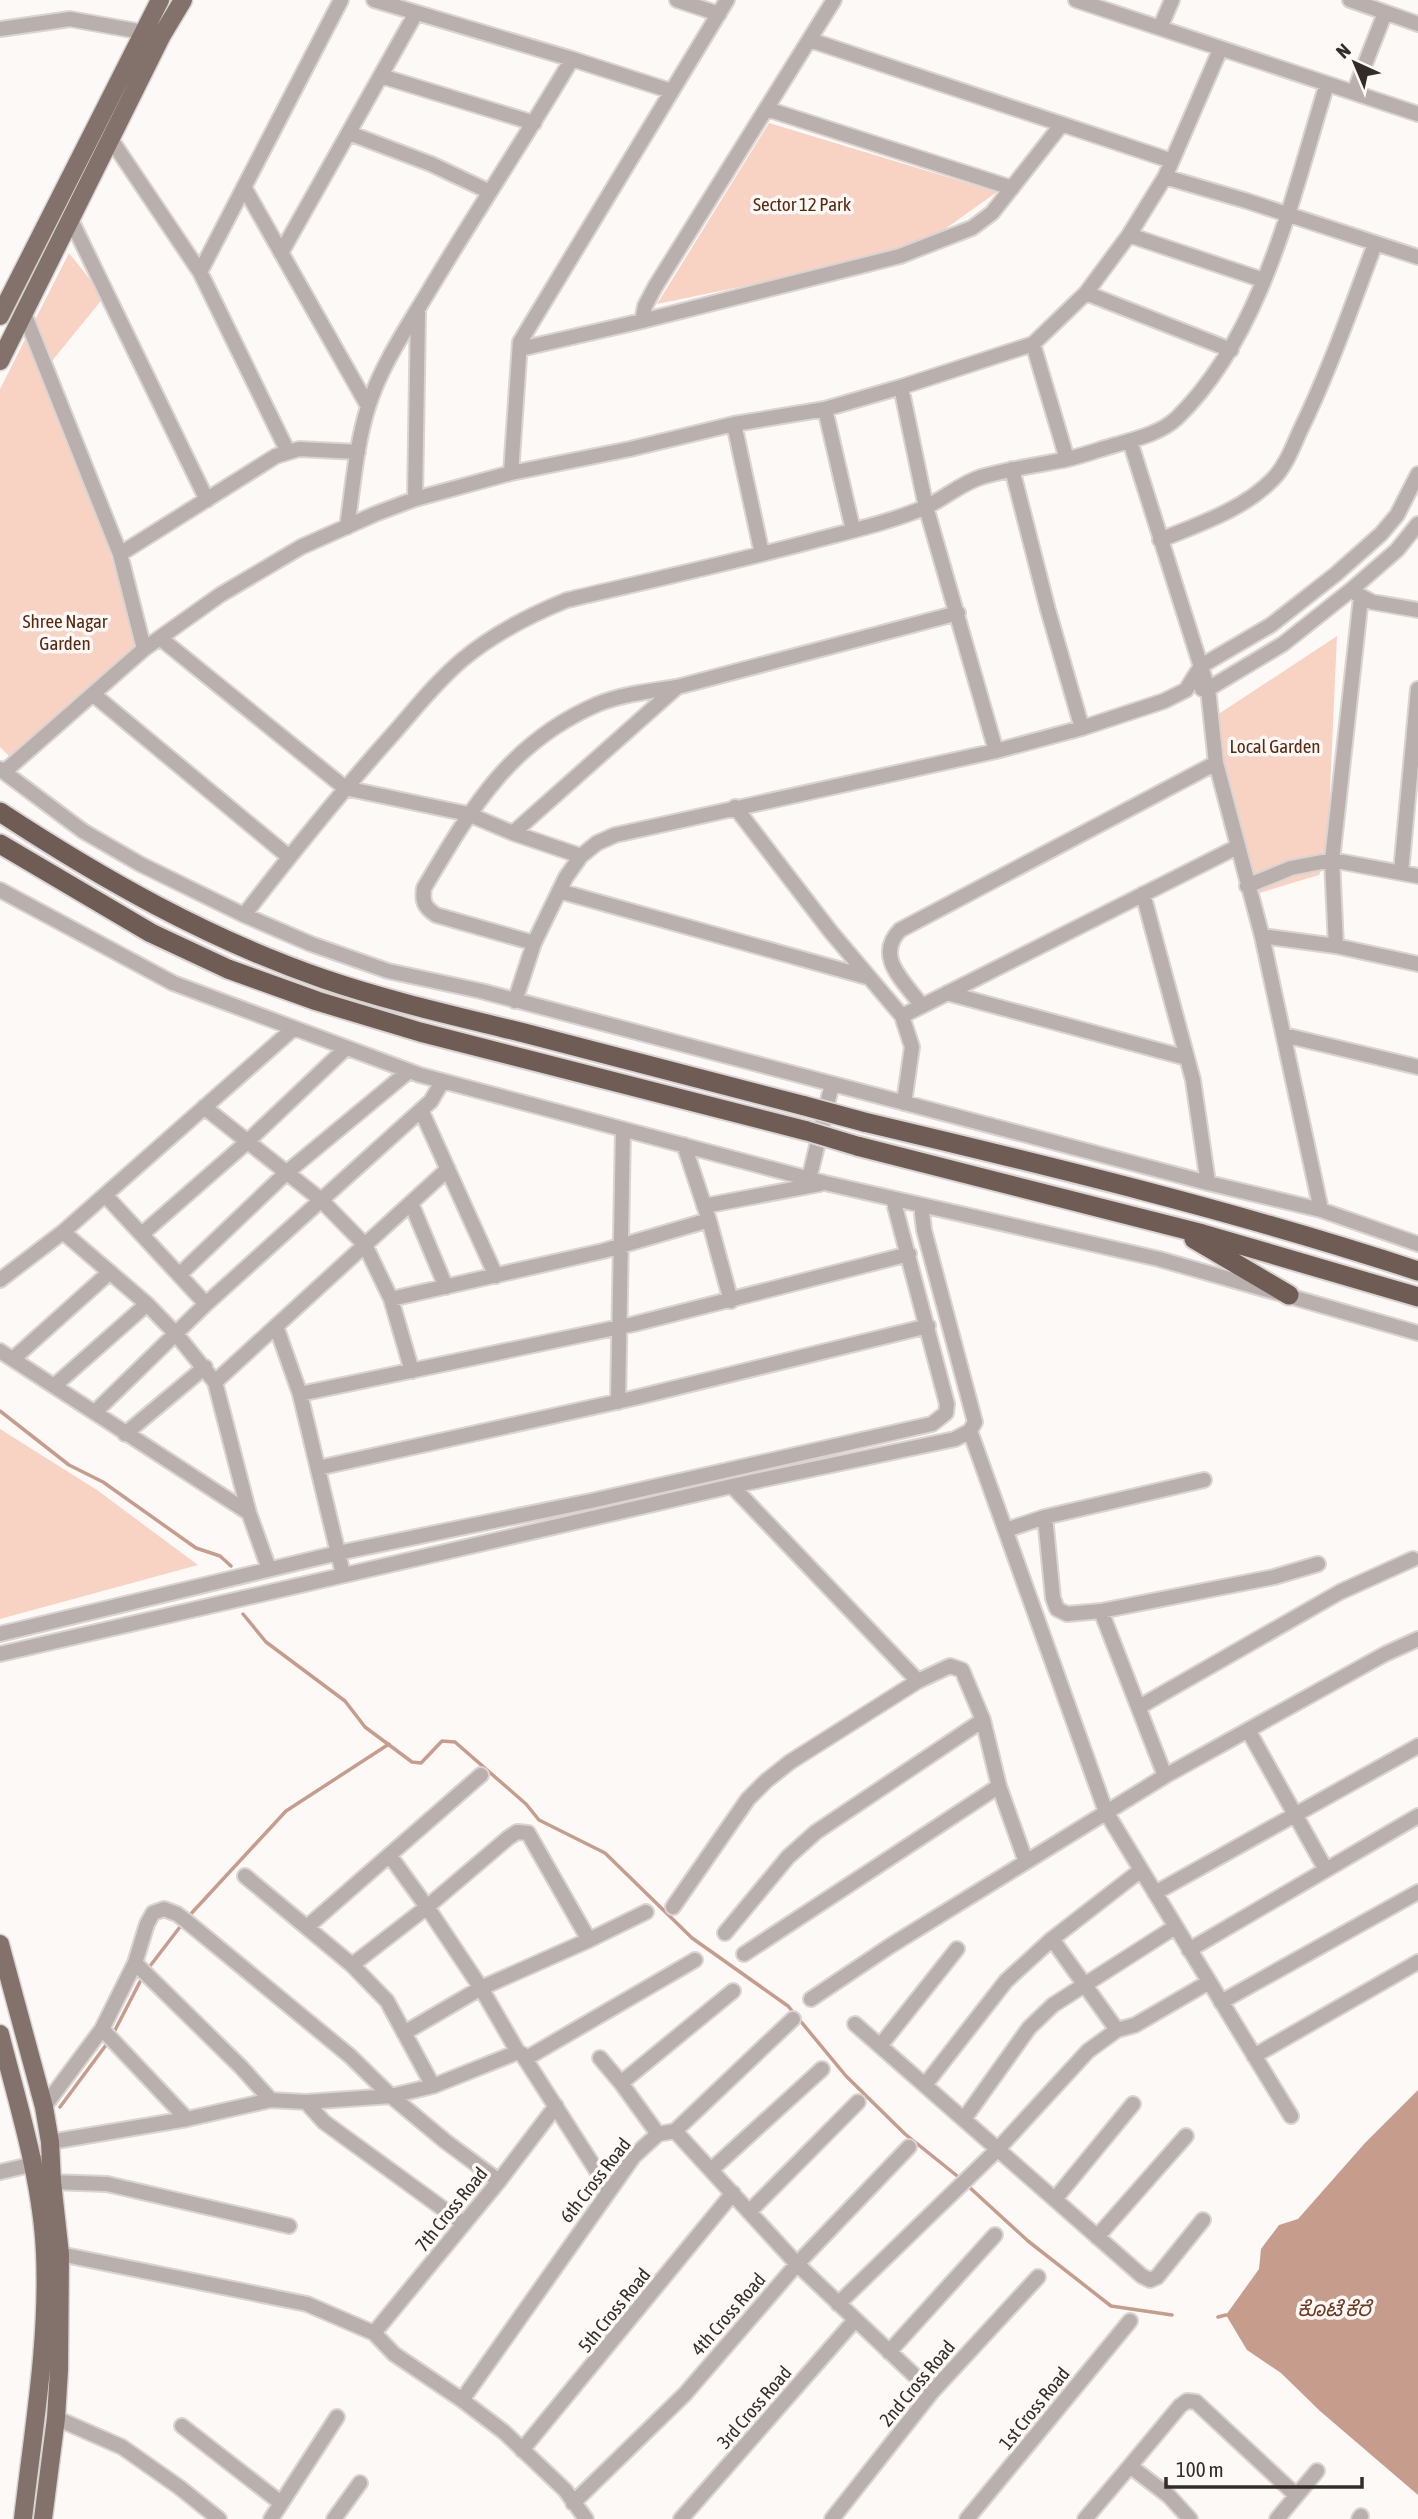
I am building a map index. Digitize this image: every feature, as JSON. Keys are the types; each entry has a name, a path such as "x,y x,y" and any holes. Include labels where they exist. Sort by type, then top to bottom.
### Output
{"highway":[{"path":"0,812 69,858 148,903 237,945 324,979 864,1122 1184,1201 1342,1246 1418,1271"},
{"path":"0,844 151,933 228,969 317,1001 420,1032 1226,1240 1418,1297"},
{"path":"1172,1227 1289,1295"}],"main road":[{"path":"0,316 160,0"},
{"path":"0,361 162,35 183,0"},
{"path":"0,1944 44,2107 51,2151 60,2254 59,2371 43,2519"},
{"path":"0,2034 33,2164 45,2253 43,2348 23,2519"}],"street":[{"path":"200,272 341,0"},
{"path":"374,0 671,91"},
{"path":"677,0 719,14"},
{"path":"511,473 520,349 528,326 727,0"},
{"path":"642,321 645,306 655,287 834,0"},
{"path":"1076,0 1418,114"},
{"path":"1160,28 1172,0"},
{"path":"1350,0 1418,24"},
{"path":"281,253 416,13"},
{"path":"1354,92 1385,13"},
{"path":"0,29 70,19 162,35"},
{"path":"810,40 1172,161"},
{"path":"1220,50 1165,177 1129,235 1086,293 1033,344 825,409 734,424 511,473 415,499 347,527 301,547 220,594 144,649 94,695 2,770 83,831 140,864 244,915 311,944 388,971 515,1001 1208,1183 1321,1210 1418,1244"},
{"path":"347,527 358,452 369,406 385,368 488,191 534,123 572,59"},
{"path":"381,76 534,123"},
{"path":"244,915 345,788 447,674 462,660 525,619 568,600 853,530 926,507 962,484 1012,469 1067,459 1130,441 1155,432 1175,420 1193,401 1231,350 1263,280 1289,214 1327,84"},
{"path":"767,109 1012,188"},
{"path":"520,349 900,256 972,228 992,213 1062,124"},
{"path":"349,133 431,164 488,191"},
{"path":"110,138 200,272 288,452"},
{"path":"1165,177 1289,214 1418,257"},
{"path":"244,187 369,406"},
{"path":"70,218 207,500"},
{"path":"1129,235 1263,280"},
{"path":"1160,540 1231,509 1274,479 1320,391 1375,244"},
{"path":"1086,293 1231,350"},
{"path":"415,499 418,310"},
{"path":"24,313 120,554 144,649"},
{"path":"1033,344 1067,459"},
{"path":"901,387 926,507 996,751"},
{"path":"825,409 853,530"},
{"path":"734,424 762,554"},
{"path":"1130,441 1208,689 1216,763 1262,936 1321,1210"},
{"path":"120,554 276,457 299,449 358,452"},
{"path":"1012,469 1082,728"},
{"path":"1186,690 1201,666 1270,625 1336,574 1381,534 1398,515 1418,474"},
{"path":"515,1001 534,943 559,891 581,856 597,843 615,835 735,807 996,751 1143,710 1186,690 1208,689 1283,644 1356,594 1418,526"},
{"path":"1356,594 1373,602 1418,610"},
{"path":"1336,946 1332,860 1356,594"},
{"path":"534,943 436,915 426,908 422,899 424,888 468,814 497,777 544,734 600,703 637,693 677,687 958,613"},
{"path":"160,638 345,788 468,814 513,833 581,856"},
{"path":"513,833 677,687"},
{"path":"1401,872 1416,740 1418,689"},
{"path":"94,695 289,857"},
{"path":"922,1006 887,952 890,940 900,930 1216,763"},
{"path":"735,807 867,978 902,1016 912,1048 904,1103"},
{"path":"902,1016 1237,847"},
{"path":"1247,886 1291,868 1332,860 1418,876"},
{"path":"0,890 173,983 345,1049 442,1082 825,1183 1158,1259 1418,1333"},
{"path":"559,891 867,978"},
{"path":"1143,894 1193,1080 1208,1183"},
{"path":"1262,936 1336,946 1418,964"},
{"path":"947,993 1187,1058"},
{"path":"0,1280 63,1231 293,1029"},
{"path":"1284,1035 1418,1067"},
{"path":"142,1234 246,1143 345,1049"},
{"path":"179,1275 286,1173 409,1071"},
{"path":"95,1412 206,1304 431,1101 442,1082"},
{"path":"809,1179 832,1084"},
{"path":"204,1107 246,1143 320,1199 365,1245 391,1299 412,1371"},
{"path":"421,1110 496,1276"},
{"path":"618,1402 623,1129"},
{"path":"684,1145 707,1213 731,1301"},
{"path":"215,1382 447,1169"},
{"path":"391,1299 620,1247 707,1213 825,1183"},
{"path":"105,1195 206,1304"},
{"path":"0,1634 338,1553 591,1501 932,1424 946,1413 947,1404 893,1199"},
{"path":"411,1203 446,1287"},
{"path":"0,1654 732,1486 955,1439 970,1431 975,1422 924,1230 921,1205"},
{"path":"63,1231 147,1304 205,1367 215,1382 249,1513 269,1569"},
{"path":"300,1394 618,1328 909,1254"},
{"path":"13,1359 110,1272"},
{"path":"54,1386 147,1304"},
{"path":"276,1326 300,1394 343,1574"},
{"path":"318,1468 618,1402 928,1326"},
{"path":"0,1351 249,1513"},
{"path":"125,1434 205,1367"},
{"path":"970,1431 1106,1812 1291,2116"},
{"path":"1006,1530 1045,1517 1205,1480"},
{"path":"732,1486 918,1681"},
{"path":"1045,1517 1053,1598 1057,1609 1067,1614 1101,1611 1274,1577 1318,1564"},
{"path":"1139,1707 1340,1592 1413,1559"},
{"path":"235,1577 240,1597"},
{"path":"1101,1611 1165,1776"},
{"path":"811,1999 1165,1776 1385,1654 1418,1639"},
{"path":"673,1907 748,1799 766,1781 790,1762 918,1681 950,1666 962,1670 984,1720 999,1786 1026,1862"},
{"path":"725,1933 788,1857 816,1832 984,1720"},
{"path":"1248,1730 1326,1870"},
{"path":"1155,1893 1418,1746"},
{"path":"307,1927 481,1775"},
{"path":"744,1954 999,1786"},
{"path":"1189,1950 1418,1816"},
{"path":"352,1965 517,1832 528,1833 589,1940"},
{"path":"390,1856 481,1988 609,2190"},
{"path":"925,2085 1006,1981 1052,1939 1141,1870"},
{"path":"245,1876 352,1965 387,2001 433,2086"},
{"path":"1221,2002 1418,1892"},
{"path":"44,2107 102,2029 135,1963 147,1924 153,1913 164,1909 177,1914 350,2056 445,2141 499,2181"},
{"path":"404,2034 481,1988 646,1912"},
{"path":"964,2119 1029,2028 1053,2005 1175,1927"},
{"path":"1052,1939 1117,2030"},
{"path":"880,2046 957,1949"},
{"path":"0,2172 33,2164 51,2151 271,2100 306,2102 391,2095 433,2086 522,2056 695,1959"},
{"path":"1254,2056 1418,1962"},
{"path":"135,1963 271,2100"},
{"path":"838,2304 998,2149 1088,2051 1117,2030 1135,2025 1209,1982"},
{"path":"621,2083 733,1991"},
{"path":"793,2019 675,2131 797,2264 932,2392"},
{"path":"855,2024 1142,2276 1150,2280 1157,2277 1203,2220"},
{"path":"102,2029 187,2119"},
{"path":"600,2058 659,2134"},
{"path":"711,2170 822,2069"},
{"path":"306,2102 324,2122 464,2224"},
{"path":"749,2212 858,2102"},
{"path":"1055,2199 1133,2104"},
{"name":"7th Cross Road","path":"374,2333 499,2181 556,2106"},
{"name":"6th Cross Road","path":"462,2399 634,2156 659,2134 675,2131"},
{"path":"1097,2237 1186,2136"},
{"name":"4th Cross Road","path":"573,2503 685,2394 797,2264 909,2147"},
{"path":"52,2182 107,2184 289,2226"},
{"name":"5th Cross Road","path":"523,2450 733,2193"},
{"path":"889,2351 995,2235"},
{"path":"60,2254 297,2302 374,2333 394,2354 462,2399 504,2432 565,2490 586,2519"},
{"name":"2nd Cross Road","path":"832,2519 932,2392 1038,2277"},
{"name":"3rd Cross Road","path":"681,2519 855,2320"},
{"name":"1st Cross Road","path":"967,2519 1130,2321"},
{"path":"1085,2519 1187,2401 1196,2402 1296,2495"},
{"path":"56,2417 122,2447 219,2519"},
{"path":"271,2519 337,2417"},
{"path":"182,2426 281,2503"},
{"path":"1130,2466 1169,2496 1191,2519"},
{"path":"1278,2519 1317,2471"},
{"path":"334,2519 360,2483"}],"green space":[{"name":"Sector 12 Park","path":"769,123 997,192 914,251 657,304"},
{"name":"Shree Nagar Garden","path":"69,253 104,297 52,361 141,655 12,759 0,747 0,389"},
{"name":"Local Garden","path":"1337,636 1327,858 1319,875 1256,894 1211,719"},
{"path":"0,1429 97,1490 198,1565 0,1619"}],"water":[{"name":"ಕೊಟೆ ಕೆರೆ","path":"1418,2090 1418,2495 1320,2411 1281,2373 1247,2350 1226,2315 1259,2269 1261,2249 1279,2225 1298,2219 1365,2143"}],"waterway":[{"path":"0,1411 69,1465 103,1482 196,1548 220,1556 231,1566"},
{"path":"243,1614 266,1642 345,1701 365,1727 412,1762 421,1763 442,1741 455,1742 526,1804 539,1820 605,1853 692,1938 788,2006 846,2076 905,2134 961,2179"},
{"path":"188,1917 286,1811 389,1744"},
{"path":"147,1970 183,1923"},
{"path":"113,2034 143,1976"},
{"path":"60,2107 109,2041"},
{"path":"968,2186 1028,2241 1111,2306 1172,2315"},
{"path":"1218,2317 1226,2315"}]}
